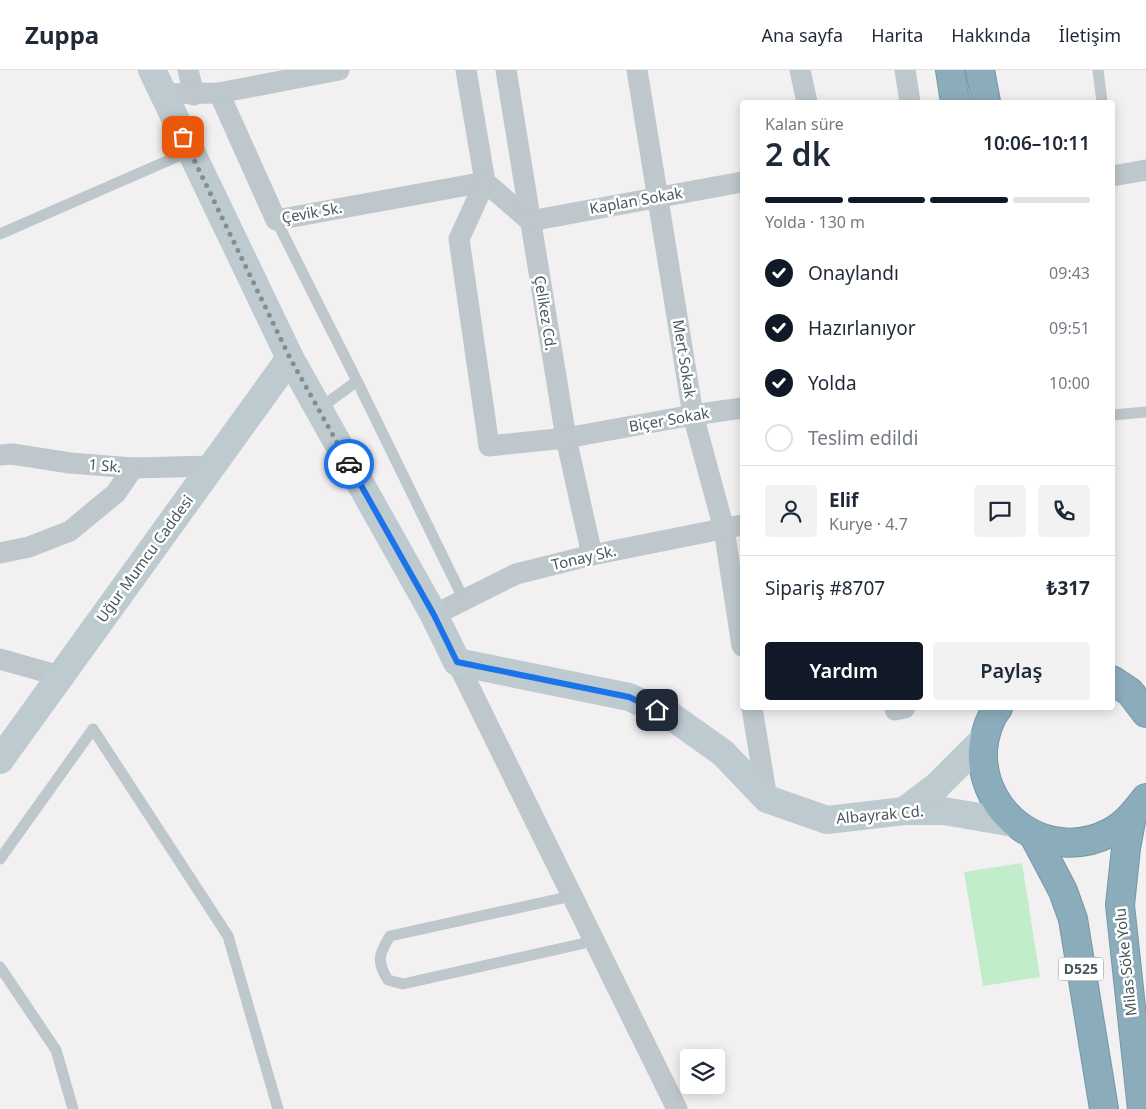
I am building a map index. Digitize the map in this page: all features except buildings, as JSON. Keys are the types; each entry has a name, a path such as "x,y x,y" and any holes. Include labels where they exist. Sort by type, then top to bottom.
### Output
{"highway":[{"path":"950,70 955,100"},
{"path":"980,70 986,100"},
{"path":"1115,677 1144,707"},
{"path":"996,710 992,715 983,740 982,764 988,786 998,806 1024,829 1060,842 1086,841 1111,832 1139,807"},
{"name":"Milas Söke Yolu","path":"1139,807 1126,848 1120,905 1142,1109"},
{"name":"D525","path":"1024,829 1063,891 1073,919 1104,1109"}],"street":[{"path":"188,70 194,95"},
{"path":"157,82 194,95 219,93 340,70"},
{"path":"466,70 485,182 530,220"},
{"name":"Çelikez Cd.","path":"506,70 566,438 592,555"},
{"name":"Mert Sokak","path":"637,70 693,414 733,527 740,620"},
{"path":"800,70 807,100"},
{"path":"905,70 910,100"},
{"path":"157,82 290,358 434,615 677,1109"},
{"name":"Çevik Sk.","path":"219,93 276,220 485,182"},
{"path":"1115,175 1146,170"},
{"name":"Biçer Sokak","path":"485,182 459,239 489,446 566,438 693,414 740,408"},
{"name":"Kaplan Sokak","path":"530,220 740,182"},
{"name":"Uğur Mumcu Caddesi","path":"0,760 290,358"},
{"name":"1 Sk.","path":"0,455 12,454 70,463 133,468 212,466"},
{"path":"0,553 29,547 70,531 116,494 133,468"},
{"name":"Tonay Sk.","path":"434,615 516,574 592,555 733,527"},
{"path":"0,659 60,676"},
{"name":"Albayrak Cd.","path":"457,662 629,697 670,716 723,753 767,799 827,820 904,811 944,811 1024,829"},
{"path":"752,710 767,799"},
{"path":"904,811 937,786 983,740"}],"lane":[{"path":"1098,70 1102,100"},
{"path":"0,234 190,152"},
{"path":"276,220 464,600"},
{"path":"319,409 357,381"},
{"path":"1115,414 1146,412"},
{"path":"0,858 93,729 228,936 278,1109"},
{"path":"572,896 390,936 380,953 380,969 388,980 403,984 594,941"},
{"path":"0,967 56,1050 73,1109"}],"green space":[{"path":"1022,863 1040,977 983,986 964,872"}],"way so far":[{"path":"183,137 290,358 349,464"}],"route":[{"path":"349,464 434,615 457,662 629,697 657,710"}]}
